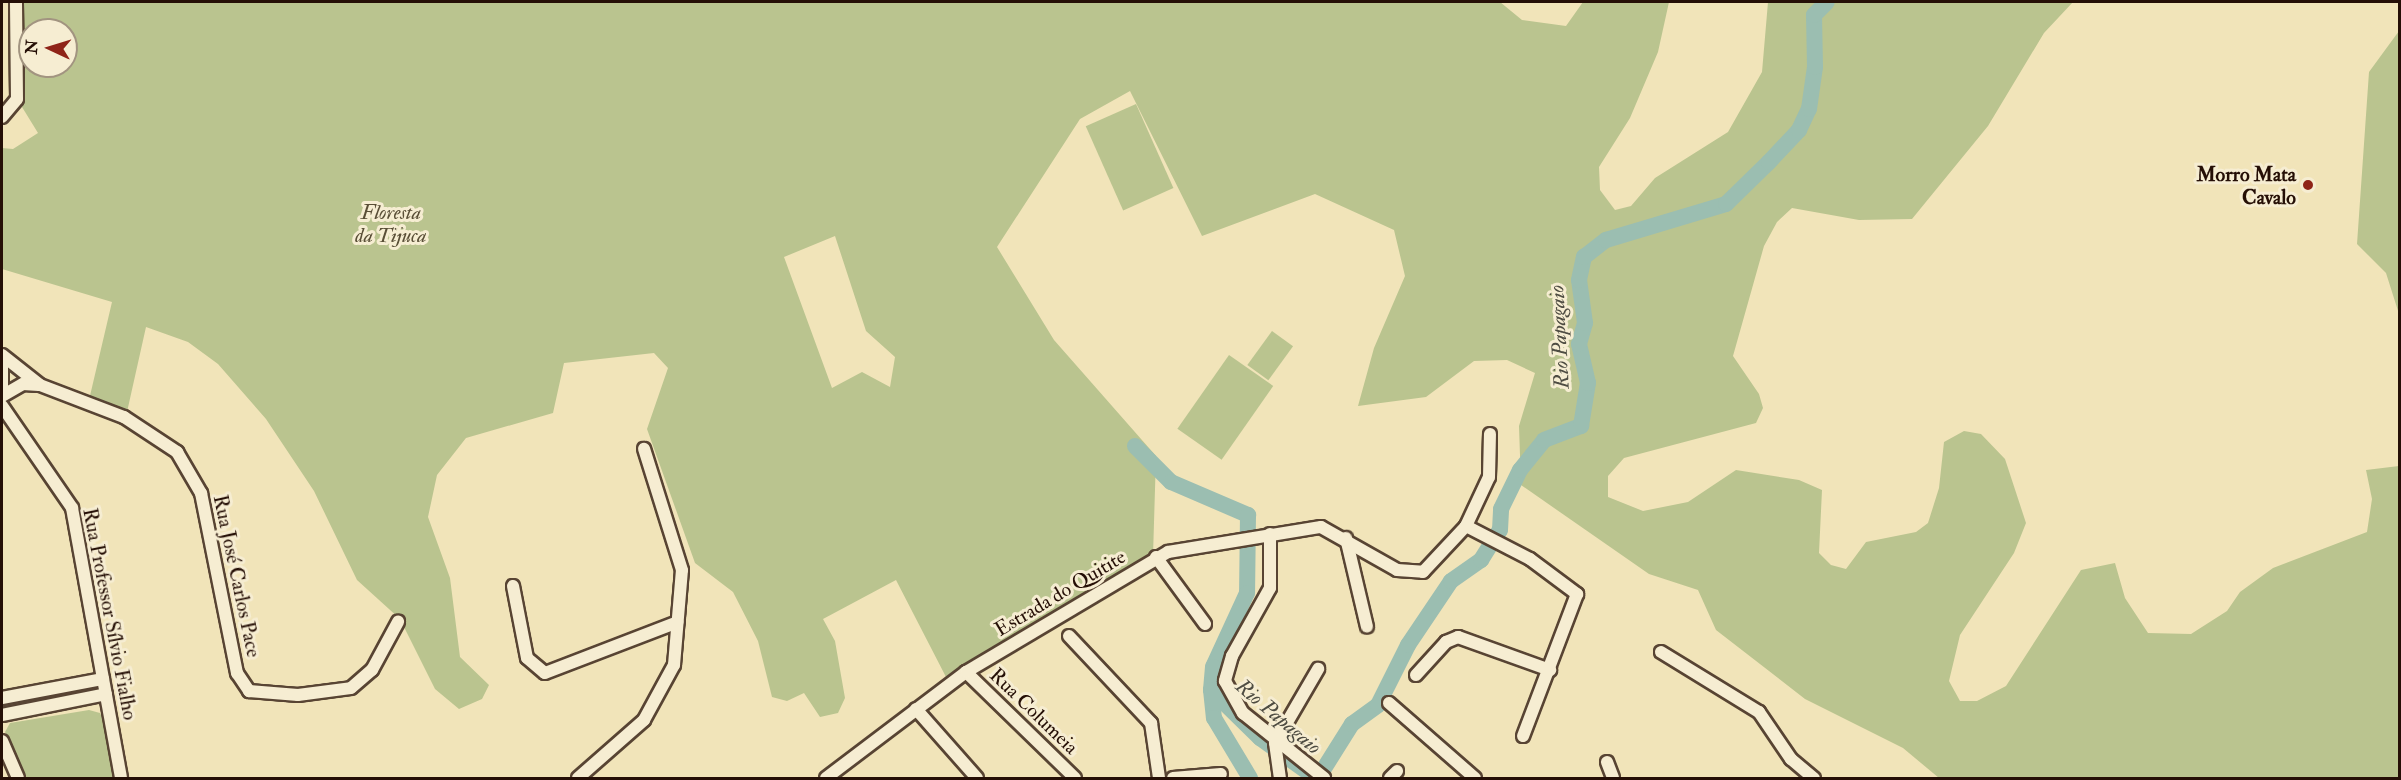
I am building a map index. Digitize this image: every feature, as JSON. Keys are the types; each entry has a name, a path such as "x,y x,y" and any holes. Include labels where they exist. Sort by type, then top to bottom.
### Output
{"street":[{"path":"2,117 17,99 16,2"},
{"name":"Rua José Carlos Pace","path":"2,355 40,385 124,417 177,452 201,493 237,673 249,691 298,695 351,688 372,670 398,622"},
{"path":"2,360 2,391"},
{"path":"2,396 23,384 40,385"},
{"name":"Rua Professor Sílvio Fialho","path":"2,406 72,508 121,778"},
{"name":"Estrada do Quitite","path":"826,778 966,672 1156,557 1236,538 1321,527 1346,538 1397,570 1423,572 1466,526 1489,477 1490,434"},
{"path":"578,778 658,703 674,665 678,622 678,551 644,449"},
{"path":"1466,526 1506,547 1577,594 1523,736"},
{"path":"1270,534 1270,588 1224,675 1230,699 1275,744 1320,775"},
{"path":"1346,538 1367,627"},
{"path":"1156,557 1205,624"},
{"path":"513,586 527,658 544,673 678,622"},
{"path":"1069,636 1151,723 1159,778"},
{"path":"1416,675 1446,642 1458,637 1550,670"},
{"path":"1660,652 1759,712 1791,759 1814,778"},
{"path":"1280,778 1275,744 1318,669"},
{"name":"Rua Columeia","path":"966,672 1075,778"},
{"path":"2,698 103,679"},
{"path":"2,715 106,694"},
{"path":"1389,703 1475,778"},
{"path":"916,709 977,778"},
{"path":"2,741 18,778"},
{"path":"1607,762 1613,778"},
{"path":"1173,778 1221,774"}],"green space":[{"name":"Floresta da Tijuca","path":"20,2 1500,2 1522,20 1566,26 1583,2 1669,2 1658,52 1630,118 1599,167 1600,190 1615,210 1631,206 1655,178 1728,132 1762,72 1768,2 2073,2 2044,33 1988,126 1912,219 1859,220 1792,208 1777,222 1764,246 1733,356 1759,394 1763,408 1756,423 1624,458 1608,476 1608,497 1643,511 1688,502 1736,470 1799,480 1822,490 1819,553 1831,565 1846,569 1866,542 1916,532 1928,523 1939,488 1944,442 1964,431 1981,434 2005,459 2026,523 2014,553 1960,635 1949,681 1960,701 1977,701 2006,686 2081,570 2115,563 2125,598 2148,633 2191,634 2227,611 2240,592 2273,568 2367,532 2372,499 2366,470 2399,466 2399,778 1939,778 1903,748 1805,699 1716,630 1698,590 1649,574 1521,485 1519,426 1535,373 1507,360 1474,361 1426,397 1358,406 1374,348 1405,276 1394,230 1315,194 1202,236 1130,91 1080,119 997,247 1054,340 1156,456 1153,556 946,677 896,580 823,619 835,641 845,698 838,713 820,717 804,693 787,701 772,697 758,641 733,592 695,563 647,429 668,368 654,353 564,363 553,413 466,438 437,475 428,517 450,578 460,657 489,685 482,699 459,709 435,689 400,619 357,580 314,491 266,419 218,364 188,342 146,327 127,412 89,400 112,302 2,269 2,148 13,149 38,133 22,107 21,78 78,78 78,18 20,18","holes":["835,236 866,331 895,357 890,387 862,372 832,388 784,257"]},
{"path":"2399,31 2399,314 2386,273 2357,244 2369,72"},
{"path":"1136,104 1173,188 1123,210 1086,126"},
{"path":"1272,331 1293,346 1268,380 1247,365"},
{"path":"1229,355 1273,386 1222,460 1177,429"},
{"path":"89,710 100,713 105,723 116,778 25,778 5,732 10,723"}],"waterway":[{"name":"Rio Papagaio","path":"1318,778 1352,724 1378,705 1408,645 1451,581 1481,560 1500,530 1501,509 1520,470 1544,440 1581,426 1588,383 1579,344 1585,323 1579,280 1584,257 1606,240 1726,204 1769,162 1799,130 1809,109 1815,67 1814,15 1827,2"},
{"path":"1135,446 1171,482 1248,515 1247,593 1213,667 1211,690 1214,718 1250,778"},
{"name":"Rio Papagaio","path":"1211,690 1260,738 1316,778"}],"place":[{"name":"Morro Mata Cavalo","path":"2308,185"}]}
